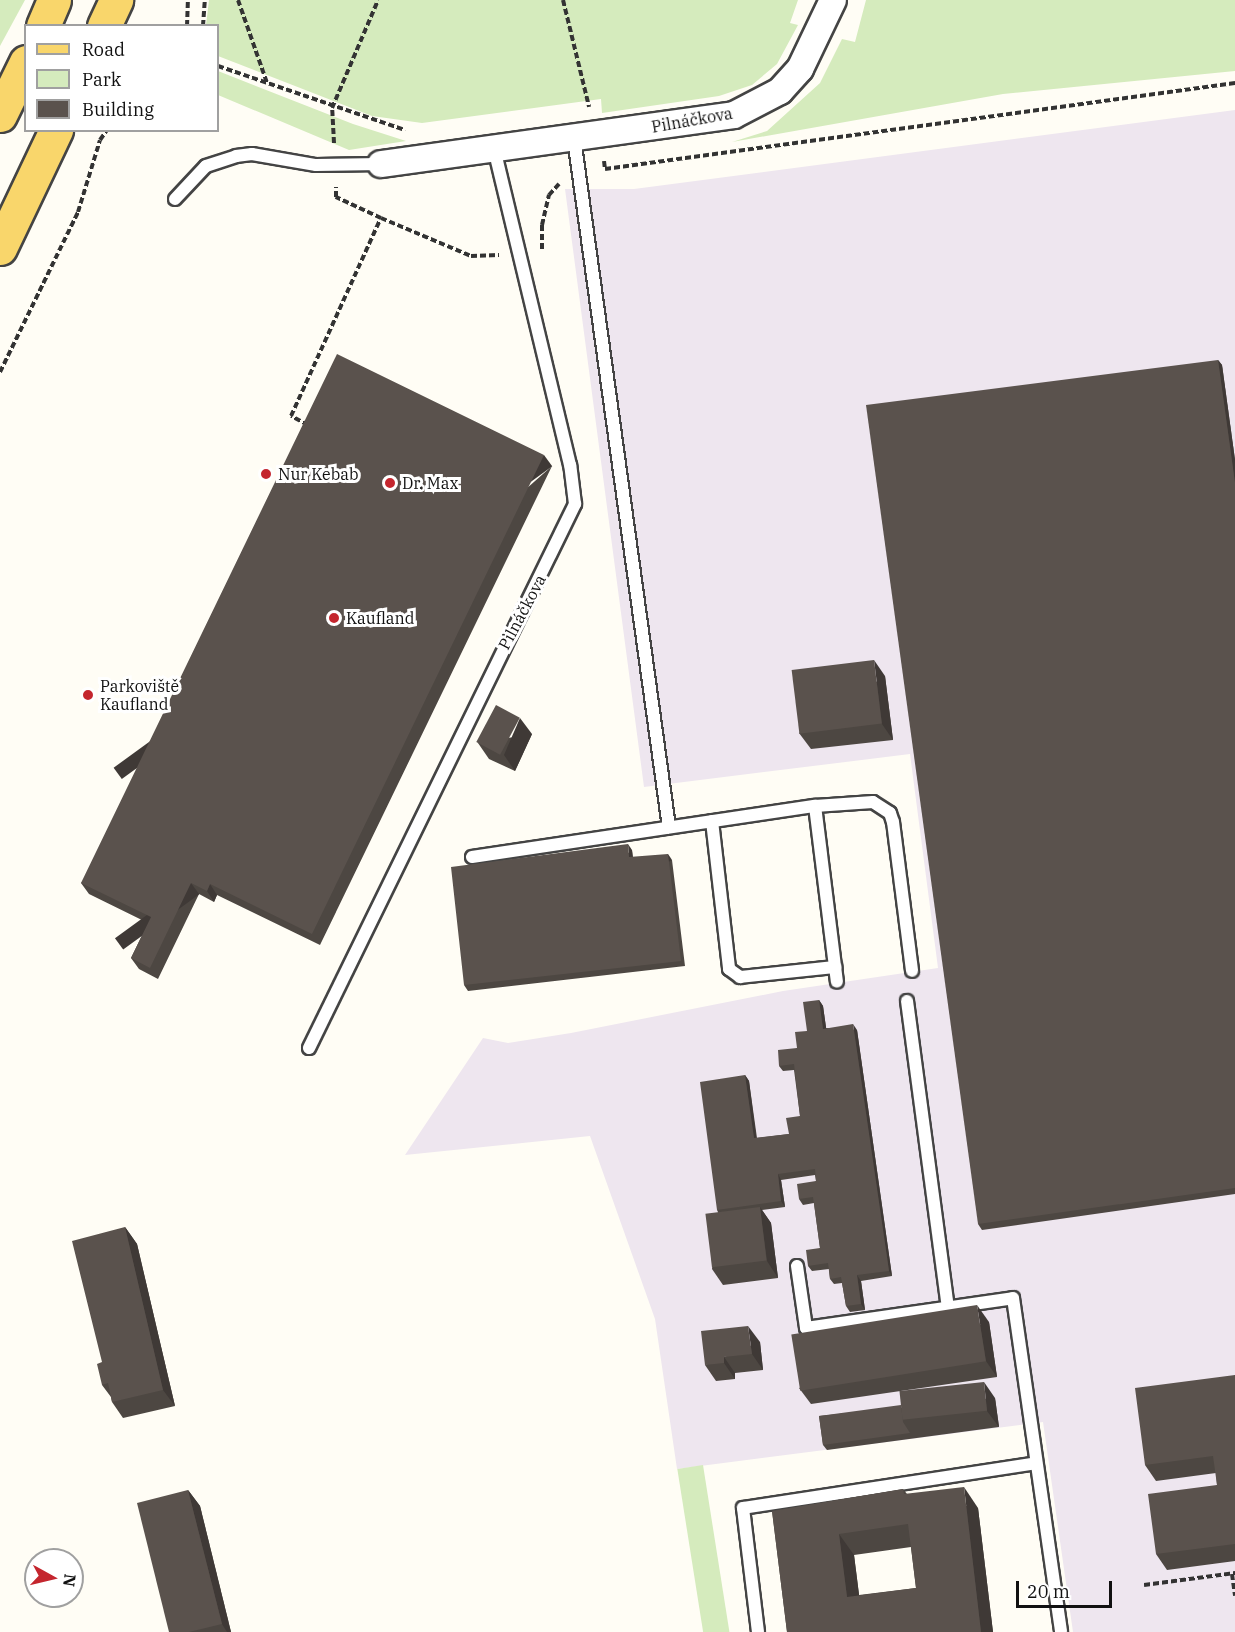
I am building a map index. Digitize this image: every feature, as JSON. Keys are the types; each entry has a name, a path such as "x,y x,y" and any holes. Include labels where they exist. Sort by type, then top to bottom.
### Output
{"main road":[{"path":"44,24 54,0"},
{"path":"105,24 116,0"},
{"path":"0,115 24,66"},
{"path":"0,248 55,132"}],"street":[{"name":"Pilnáčkova","path":"381,164 709,120 762,103 800,69 833,0"}],"lane":[{"path":"574,138 669,827"},
{"name":"Pilnáčkova","path":"309,1048 575,504 570,465 494,149"},
{"path":"175,199 206,166 236,156 335,165 381,164"},
{"path":"472,857 815,806 860,800 873,802 890,813 912,971"},
{"path":"815,806 837,982"},
{"path":"712,821 729,969 740,977 835,967"},
{"path":"908,1001 948,1308"},
{"path":"797,1266 806,1328 1013,1298 1061,1632"},
{"path":"758,1632 743,1508 1036,1463"}],"path":[{"path":"187,24 188,0"},
{"path":"203,24 205,0"},
{"path":"238,0 267,84"},
{"path":"378,0 332,108 336,197 471,256 504,254"},
{"path":"563,0 588,107"},
{"path":"0,372 78,212 100,140 106,132"},
{"path":"534,250 543,248 542,225 549,195 560,183 605,169"},
{"path":"314,428 291,416 381,218"},
{"path":"1144,1585 1233,1573 1235,1596"}],"shaded area":[{"path":"1235,110 1235,1632 1073,1632 1043,1422 677,1469 655,1319 590,1136 405,1155 483,1038 508,1043 571,1033 783,991 938,968 910,754 644,787 565,189 634,189"}],"green space":[{"path":"0,0 25,0 0,46"},
{"path":"209,0 798,0 790,23 798,25 777,64 752,85 719,96 602,113 601,99 422,123 372,116 219,56 219,24 206,24"},
{"path":"866,0 1235,0 1235,71 1003,94 732,142 767,131 820,83 842,39 855,42"},
{"path":"219,71 353,124 406,141 349,150 219,95"},
{"path":"703,1465 729,1632 703,1632 677,1469"}],"building":[{"path":"337,354 544,455 312,934 210,884 207,891 191,883 150,968 131,958 151,917 81,883"},
{"path":"1218,360 1235,483 1235,1188 978,1224 866,405"},
{"path":"874,660 882,724 799,734 792,670"},
{"path":"496,705 520,718 500,755 476,742"},
{"path":"628,844 629,857 668,854 681,961 464,985 451,867"},
{"path":"819,1000 823,1029 853,1024 889,1271 857,1275 861,1304 846,1306 841,1277 830,1279 828,1263 808,1266 806,1250 820,1248 813,1197 799,1199 797,1184 816,1181 815,1169 778,1174 781,1201 717,1210 700,1082 745,1075 754,1138 789,1134 786,1118 800,1116 794,1064 779,1066 778,1050 797,1048 795,1032 807,1031 803,1002"},
{"path":"760,1207 767,1261 712,1267 705,1214"},
{"path":"125,1227 163,1390 112,1402 108,1383 102,1385 97,1364 102,1362 72,1241"},
{"path":"977,1305 986,1361 800,1391 791,1334"},
{"path":"748,1326 752,1354 724,1357 724,1363 705,1365 701,1331"},
{"path":"1235,1375 1235,1544 1156,1554 1148,1494 1217,1485 1213,1456 1145,1465 1135,1388"},
{"path":"984,1382 987,1411 902,1420 899,1391"},
{"path":"901,1405 903,1422 910,1433 823,1445 819,1416"},
{"path":"964,1487 981,1632 787,1632 772,1511 903,1489 904,1494","holes":["908,1524 916,1588 847,1597 839,1534"]},
{"path":"188,1490 222,1624 189,1632 169,1632 137,1503"}],"place":[{"name":"Nur Kebab","path":"266,474"},
{"name":"Dr. Max","path":"390,483"},
{"name":"Kaufland","path":"334,618"},
{"name":"Parkoviště Kaufland","path":"88,695"}]}
